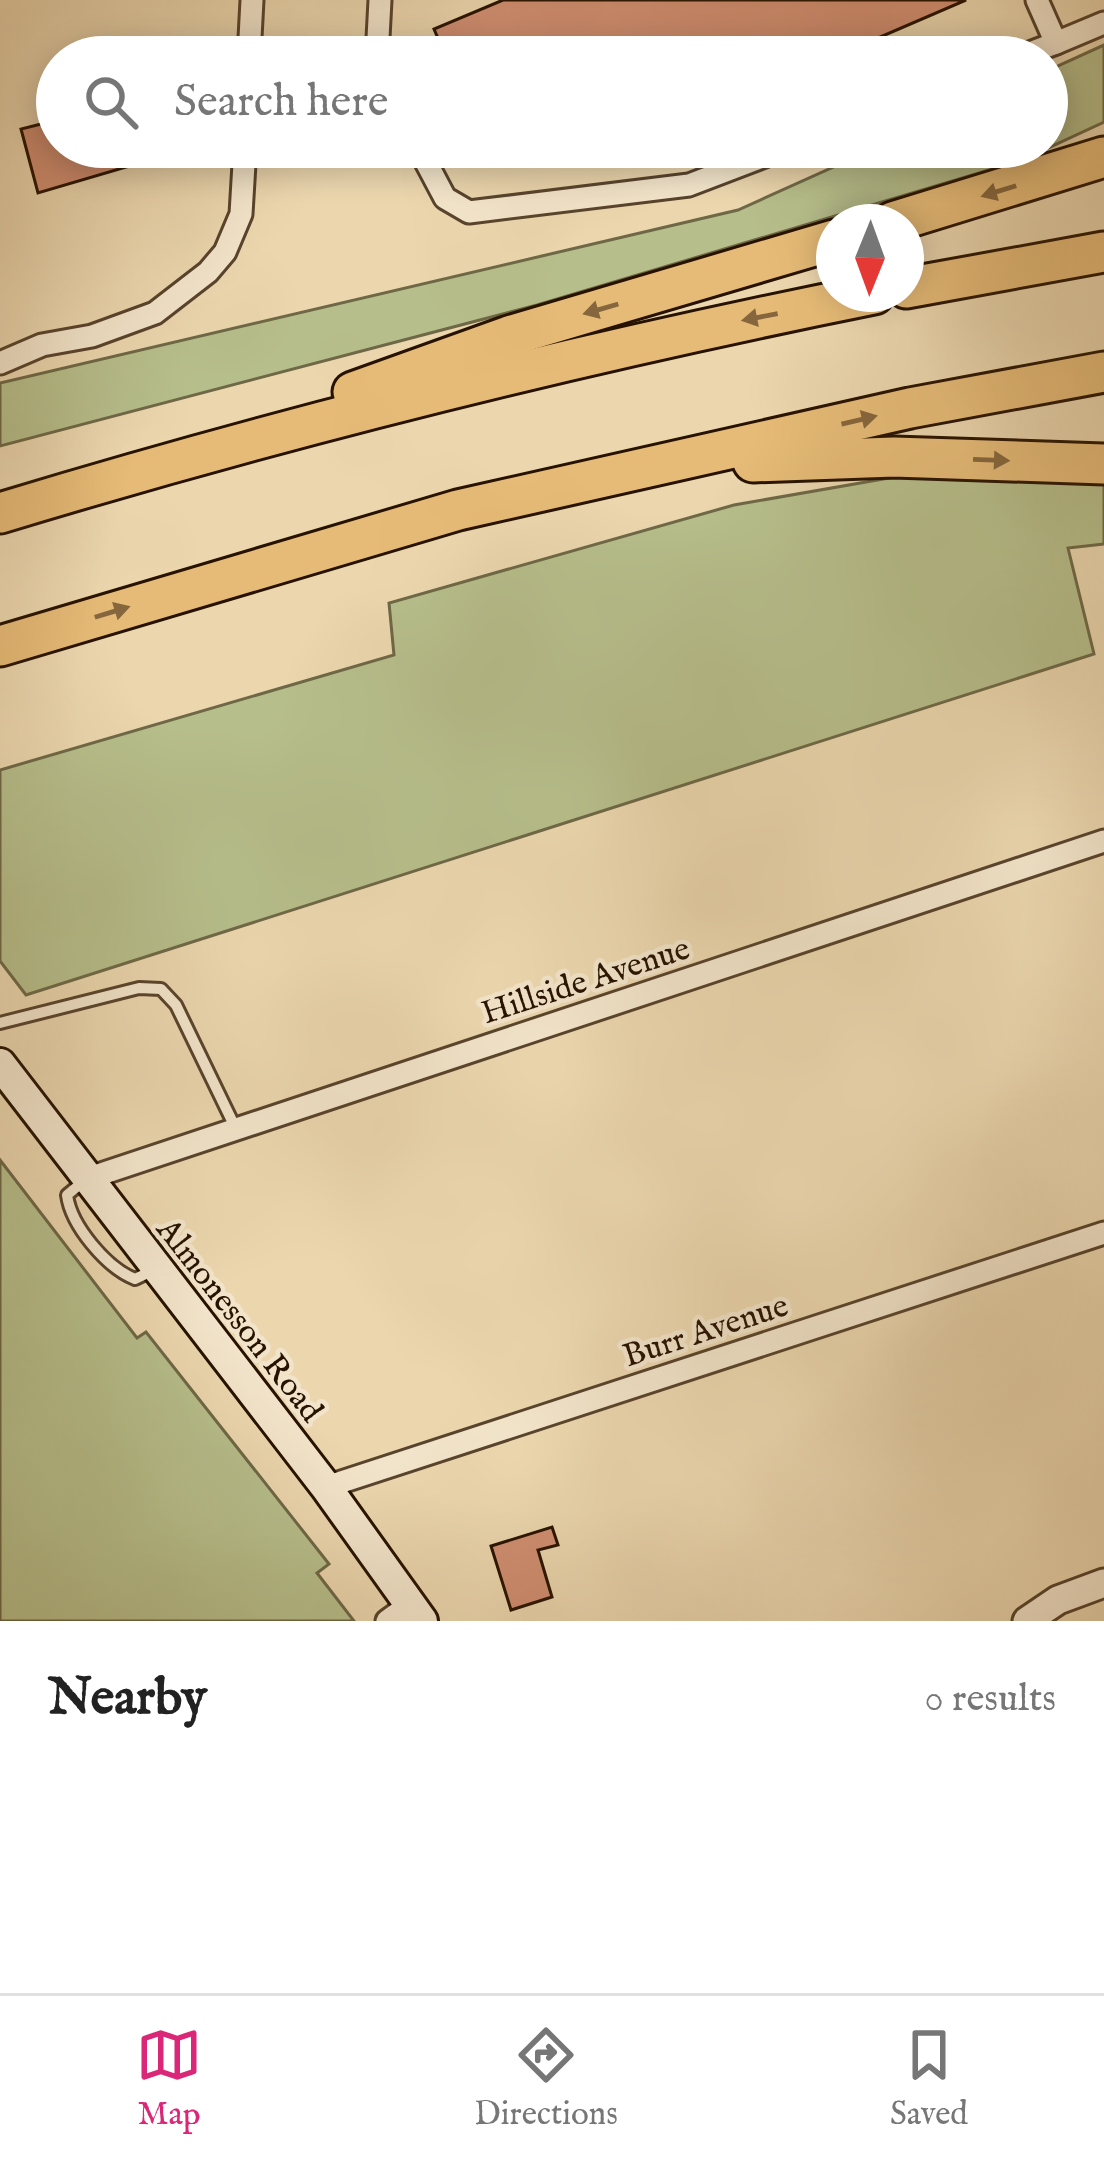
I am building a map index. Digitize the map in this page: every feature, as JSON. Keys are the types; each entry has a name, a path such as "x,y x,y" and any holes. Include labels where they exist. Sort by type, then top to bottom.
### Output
{"highway":[{"path":"924,212 1104,157"},
{"path":"122,476 509,336 816,244"},
{"path":"924,285 1104,252"},
{"path":"0,513 122,476 516,373 816,306"},
{"path":"0,646 458,510 910,408 1104,372"},
{"path":"458,510 753,462 893,458 1104,464"}],"main road":[{"name":"Almonesson Road","path":"0,1064 326,1487 406,1615"}],"street":[{"path":"250,36 252,0"},
{"path":"378,36 380,0"},
{"path":"1036,0 1053,36"},
{"path":"1068,38 1104,23"},
{"path":"0,363 42,345 92,336 155,313 208,272 225,252 241,214 244,168"},
{"path":"429,168 445,198 469,212 689,185 733,168"},
{"name":"Hillside Avenue","path":"86,1179 1104,841"},
{"name":"Burr Avenue","path":"326,1487 1104,1233"},
{"path":"1027,1621 1058,1600 1104,1583"}],"lane":[{"path":"0,1023 139,988 161,989 176,1005 236,1129"}],"green space":[{"path":"1104,45 1104,122 1068,139 1068,61"},
{"path":"831,168 995,168 875,204 816,204 816,222 537,305 0,446 0,383 738,210"},
{"path":"952,467 1104,471 1104,544 1068,548 1094,654 26,995 0,961 0,770 394,655 389,603 734,505"},
{"path":"0,1160 137,1338 146,1332 329,1564 317,1573 354,1621 0,1621"}],"building":[{"path":"503,0 966,0 883,36 437,36 434,29"},
{"path":"36,125 36,168 123,168 38,193 21,129"},
{"path":"552,1527 558,1545 538,1550 552,1597 511,1610 491,1546"}]}
